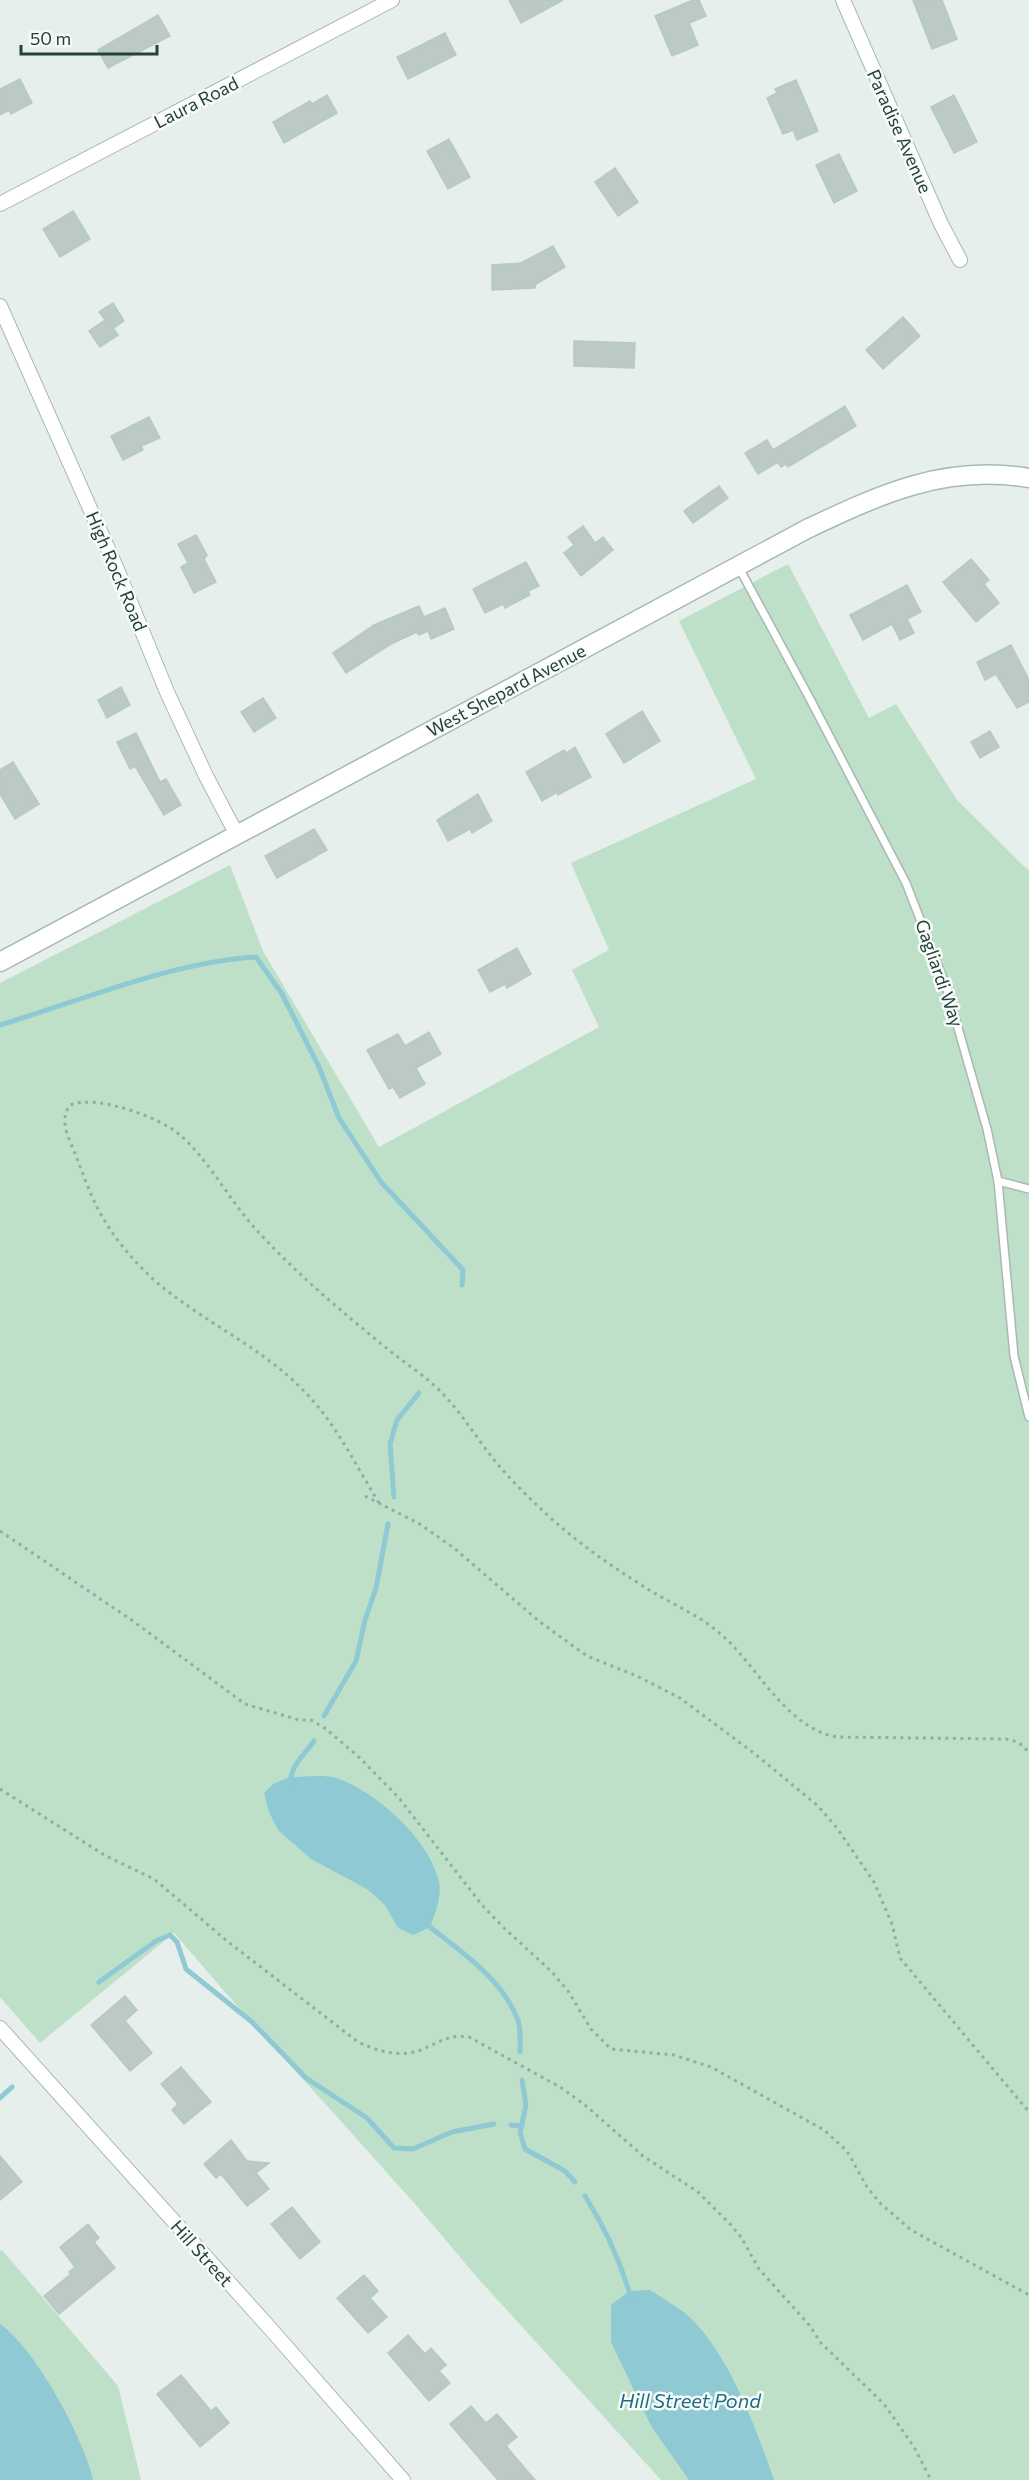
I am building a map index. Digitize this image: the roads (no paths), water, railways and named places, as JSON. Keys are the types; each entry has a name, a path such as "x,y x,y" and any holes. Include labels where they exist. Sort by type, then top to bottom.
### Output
{"street":[{"name":"Laura Road","path":"0,204 392,0"},
{"name":"Paradise Avenue","path":"843,0 932,204 960,260"},
{"name":"High Rock Road","path":"0,306 116,567 167,692 206,776 237,834"},
{"name":"West Shepard Avenue","path":"0,962 807,529 854,507 928,479 1001,473 1029,477"},
{"name":"Hill Street","path":"0,2028 403,2480"}],"lane":[{"name":"Gagliardi Way","path":"738,566 877,825 919,913 959,1028 987,1129 998,1181 1014,1356 1029,1417"},
{"path":"998,1181 1029,1189"}],"water":[{"path":"290,1777 331,1777 352,1784 384,1806 413,1834 434,1866 440,1887 436,1911 430,1927 413,1935 398,1928 385,1905 367,1889 311,1859 278,1830 269,1812 264,1793 273,1784"},
{"name":"Hill Street Pond","path":"650,2290 685,2313 715,2347 739,2391 774,2480 689,2480 651,2426 611,2342 611,2305 629,2291"},
{"path":"0,2324 28,2353 56,2396 80,2442 93,2480 0,2480"}],"waterway":[{"path":"0,1025 159,974 224,960 256,957 282,994 319,1067 339,1118 381,1182 463,1270 462,1285"},
{"path":"394,1497 390,1444 397,1420 419,1393"},
{"path":"324,1716 356,1661 365,1620 376,1588 388,1524"},
{"path":"291,1783 295,1766 314,1741"},
{"path":"427,1922 492,1979 502,1992 518,2020 520,2052"},
{"path":"99,1982 156,1941 170,1935 177,1942 186,1969 252,2022 306,2078 367,2118 394,2148 413,2149 452,2132 494,2124"},
{"path":"522,2080 526,2105 520,2132 525,2149 565,2171 575,2182"},
{"path":"0,2098 12,2087"},
{"path":"511,2125 522,2126"},
{"path":"585,2196 612,2245 631,2298"}]}
